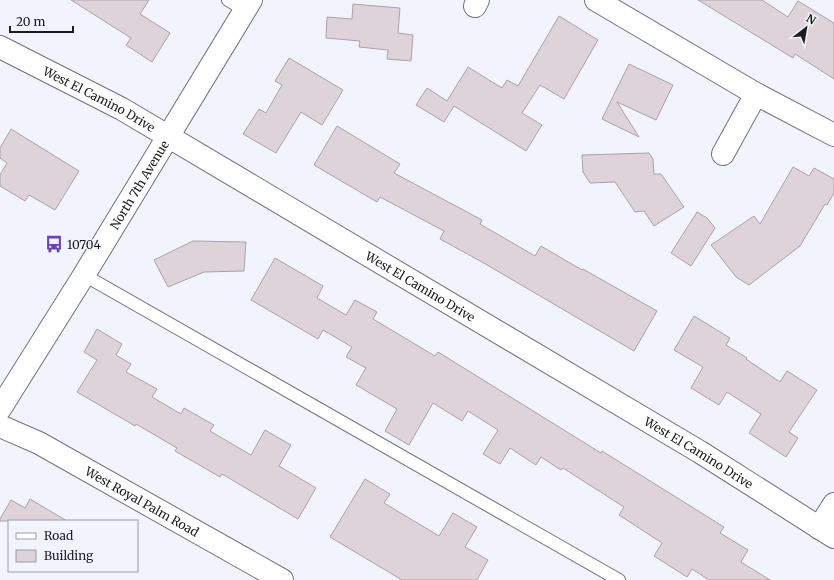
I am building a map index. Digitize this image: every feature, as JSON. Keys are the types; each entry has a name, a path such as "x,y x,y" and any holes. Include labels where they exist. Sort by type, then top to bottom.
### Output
{"street":[{"path":"596,0 756,94 834,135"},
{"name":"North 7th Avenue","path":"0,409 84,275 167,137 241,3"},
{"name":"West El Camino Drive","path":"0,47 122,109 700,452 827,533"},
{"path":"723,154 756,94"},
{"name":"West Royal Palm Road","path":"0,426 40,443 282,580"},
{"path":"827,533 834,504"}],"lane":[{"path":"84,275 619,580"}],"building":[{"path":"71,0 149,0 140,14 170,33 152,62 126,45 131,38"},
{"path":"698,0 762,0 788,17 798,1 834,23 834,79 795,54 793,58"},
{"path":"353,4 400,8 398,33 413,35 411,61 387,59 388,50 359,47 360,41 326,38 327,17 352,19"},
{"path":"559,16 598,40 564,99 540,85 522,113 542,125 526,151 454,106 444,122 416,105 427,88 447,101 468,67 502,88 507,80 518,86"},
{"path":"289,58 343,90 322,125 301,112 276,153 243,134 259,109 266,113 282,85 275,81"},
{"path":"629,64 673,85 656,120 617,102 639,137 602,119"},
{"path":"337,126 400,164 394,173 482,220 480,224 535,256 541,246 657,311 634,351 440,239 444,231 380,197 377,202 314,165"},
{"path":"11,129 79,171 55,210 29,195 25,201 0,186 0,175 7,163 0,158 0,148"},
{"path":"649,153 653,159 654,174 661,174 684,207 654,226 644,211 635,212 615,182 590,183 583,172 582,155"},
{"path":"793,167 809,176 814,168 834,179 834,193 827,205 825,204 800,246 749,285 736,277 711,245 754,216 760,224"},
{"path":"697,212 707,218 715,228 691,266 671,253"},
{"path":"193,241 246,242 244,271 204,272 168,287 154,260"},
{"path":"275,258 323,286 317,298 346,315 355,300 377,312 373,319 435,356 438,352 724,527 720,533 748,550 741,562 770,580 709,580 692,569 687,577 654,556 662,543 619,515 624,507 563,468 561,470 541,457 536,465 510,448 500,464 483,454 498,430 468,411 462,421 433,403 409,445 385,431 397,409 356,385 366,368 346,357 352,347 323,330 318,339 251,300"},
{"path":"694,316 730,338 726,345 780,382 787,371 817,390 789,432 798,438 786,457 749,433 761,414 727,392 719,405 691,388 703,367 674,350"},
{"path":"97,329 122,344 116,355 131,364 126,372 157,389 152,397 181,414 184,408 214,425 210,431 251,455 265,430 291,445 279,466 316,488 298,519 222,474 220,477 175,451 177,448 136,424 135,426 77,392 97,360 84,352"},
{"path":"365,479 390,494 384,503 439,536 453,513 477,527 465,547 488,560 477,580 402,580 330,537"},
{"path":"30,499 65,520 0,521 11,500 25,508"}],"place":[{"name":"10704","path":"54,244"}]}
